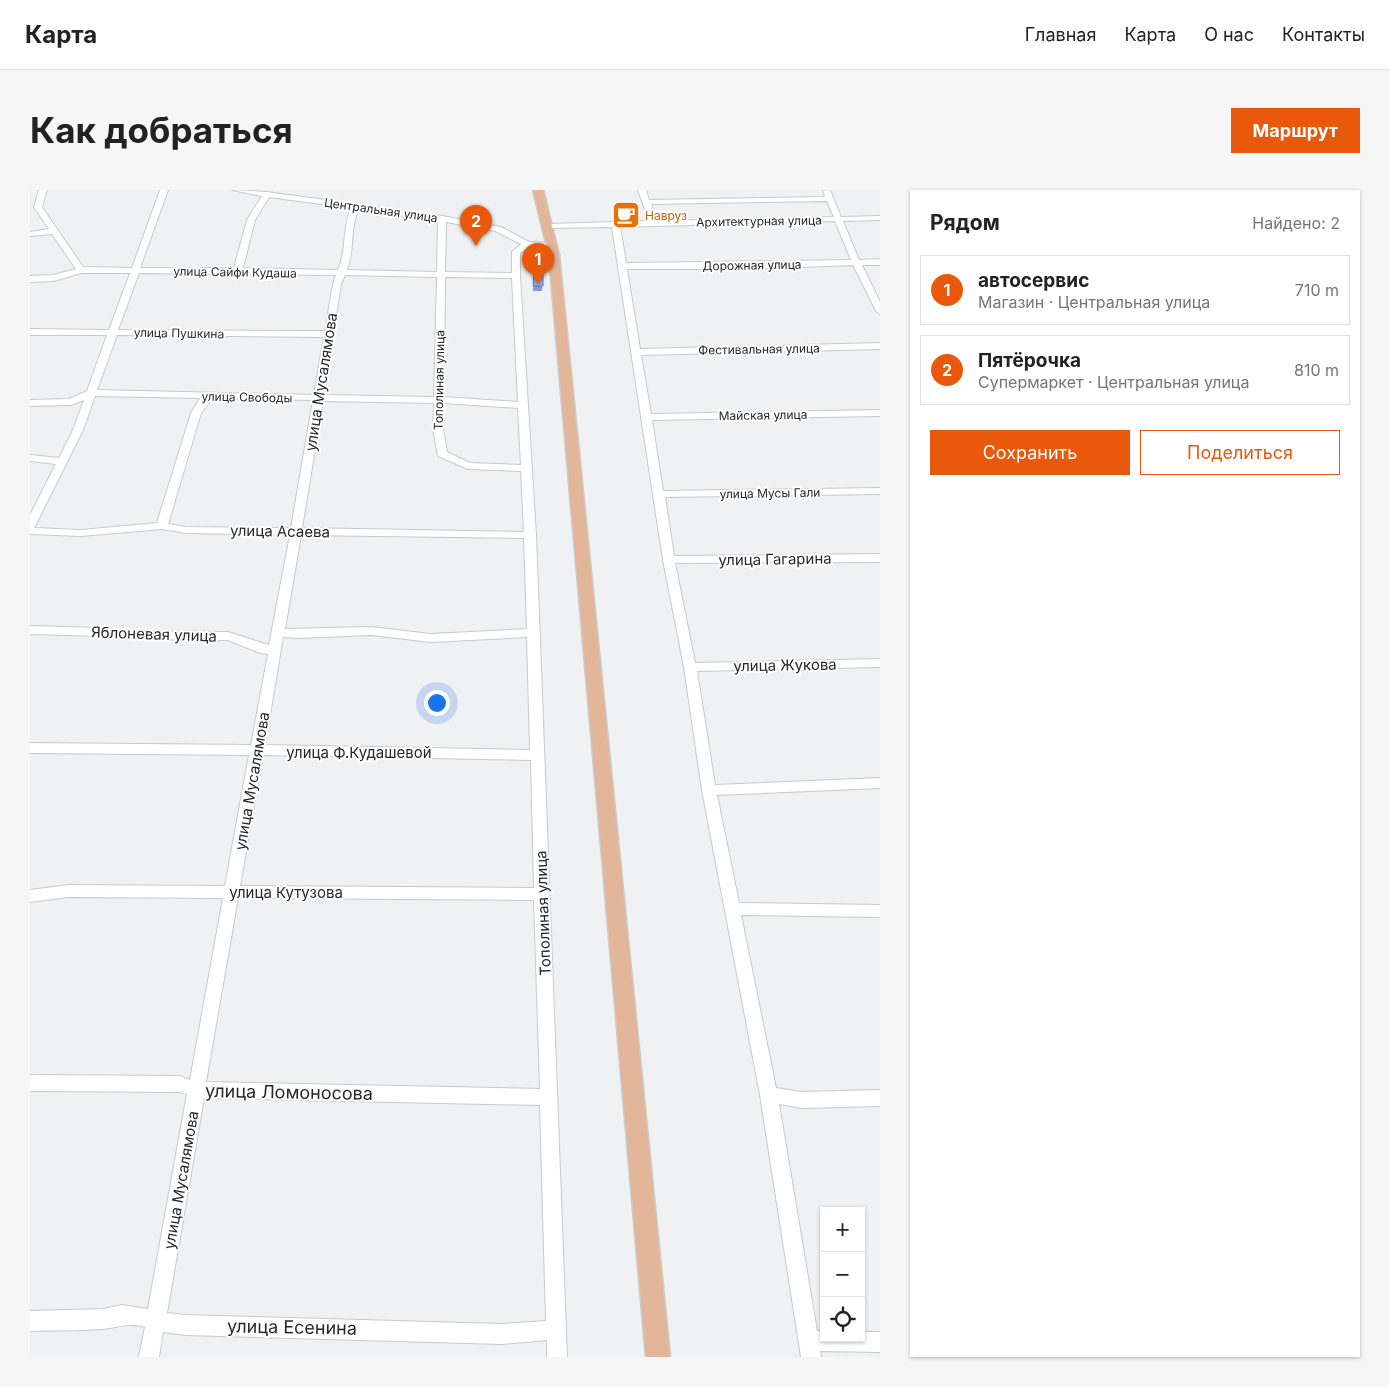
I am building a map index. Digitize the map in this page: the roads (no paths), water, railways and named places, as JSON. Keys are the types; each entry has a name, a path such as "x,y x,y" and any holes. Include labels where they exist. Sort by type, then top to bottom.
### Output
{"main road":[{"path":"538,190 552,245 612,852 658,1357"}],"street":[{"path":"43,190 38,207 81,270"},
{"path":"30,526 78,430 164,190"},
{"name":"Центральная улица","path":"236,190 442,218 498,229 527,244 552,245"},
{"path":"642,190 654,223"},
{"path":"238,271 250,222 259,204 267,194"},
{"path":"646,202 828,194 837,219 880,312"},
{"name":"улица Мусалямова","path":"149,1357 198,1090 329,334 340,273 346,262 350,219 356,207"},
{"name":"Тополиная улица","path":"442,218 438,400 439,442 442,454 468,466 527,468"},
{"name":"Архитектурная улица","path":"548,226 880,218"},
{"path":"616,224 669,560 690,667 709,790 769,1095 810,1349 880,1342"},
{"path":"30,234 54,231"},
{"name":"Тополиная улица","path":"527,244 516,252 516,276 530,534 557,1357"},
{"name":"Дорожная улица","path":"623,266 749,266 880,262"},
{"name":"улица Сайфи Кудаша","path":"30,279 54,278 81,270 516,276"},
{"name":"улица Пушкина","path":"30,332 329,334"},
{"name":"Фестивальная улица","path":"637,352 880,346"},
{"name":"улица Свободы","path":"30,403 71,402 92,393 438,400 523,405"},
{"path":"162,526 196,413 204,402 205,396"},
{"name":"Майская улица","path":"647,417 880,413"},
{"path":"30,458 61,461"},
{"name":"улица Мусы Гали","path":"659,494 880,492"},
{"name":"улица Асаева","path":"30,530 81,533 133,526 162,526 186,530 530,534"},
{"name":"улица Гагарина","path":"669,560 880,558"},
{"name":"Яблоневая улица","path":"30,630 102,632 123,635 228,636 248,642 264,650 275,649"},
{"path":"278,632 298,634 371,630 431,638 533,633"},
{"name":"улица Жукова","path":"690,667 880,662"},
{"name":"улица Ф.Кудашевой","path":"30,748 257,752 376,751 537,755"},
{"path":"709,790 880,783"},
{"name":"улица Кутузова","path":"30,896 68,892 542,894"},
{"path":"732,909 880,911"},
{"name":"улица Ломоносова","path":"30,1083 180,1084 198,1090 549,1097"},
{"path":"769,1095 801,1100 880,1098"},
{"name":"улица Есенина","path":"30,1321 103,1320 122,1315 141,1316 155,1321 185,1325 350,1328 502,1334 556,1330"}],"place":[{"name":"Навруз","path":"626,215"},
{"name":"Пятёрочка","path":"476,246"},
{"name":"автосервис","path":"538,284"}]}
